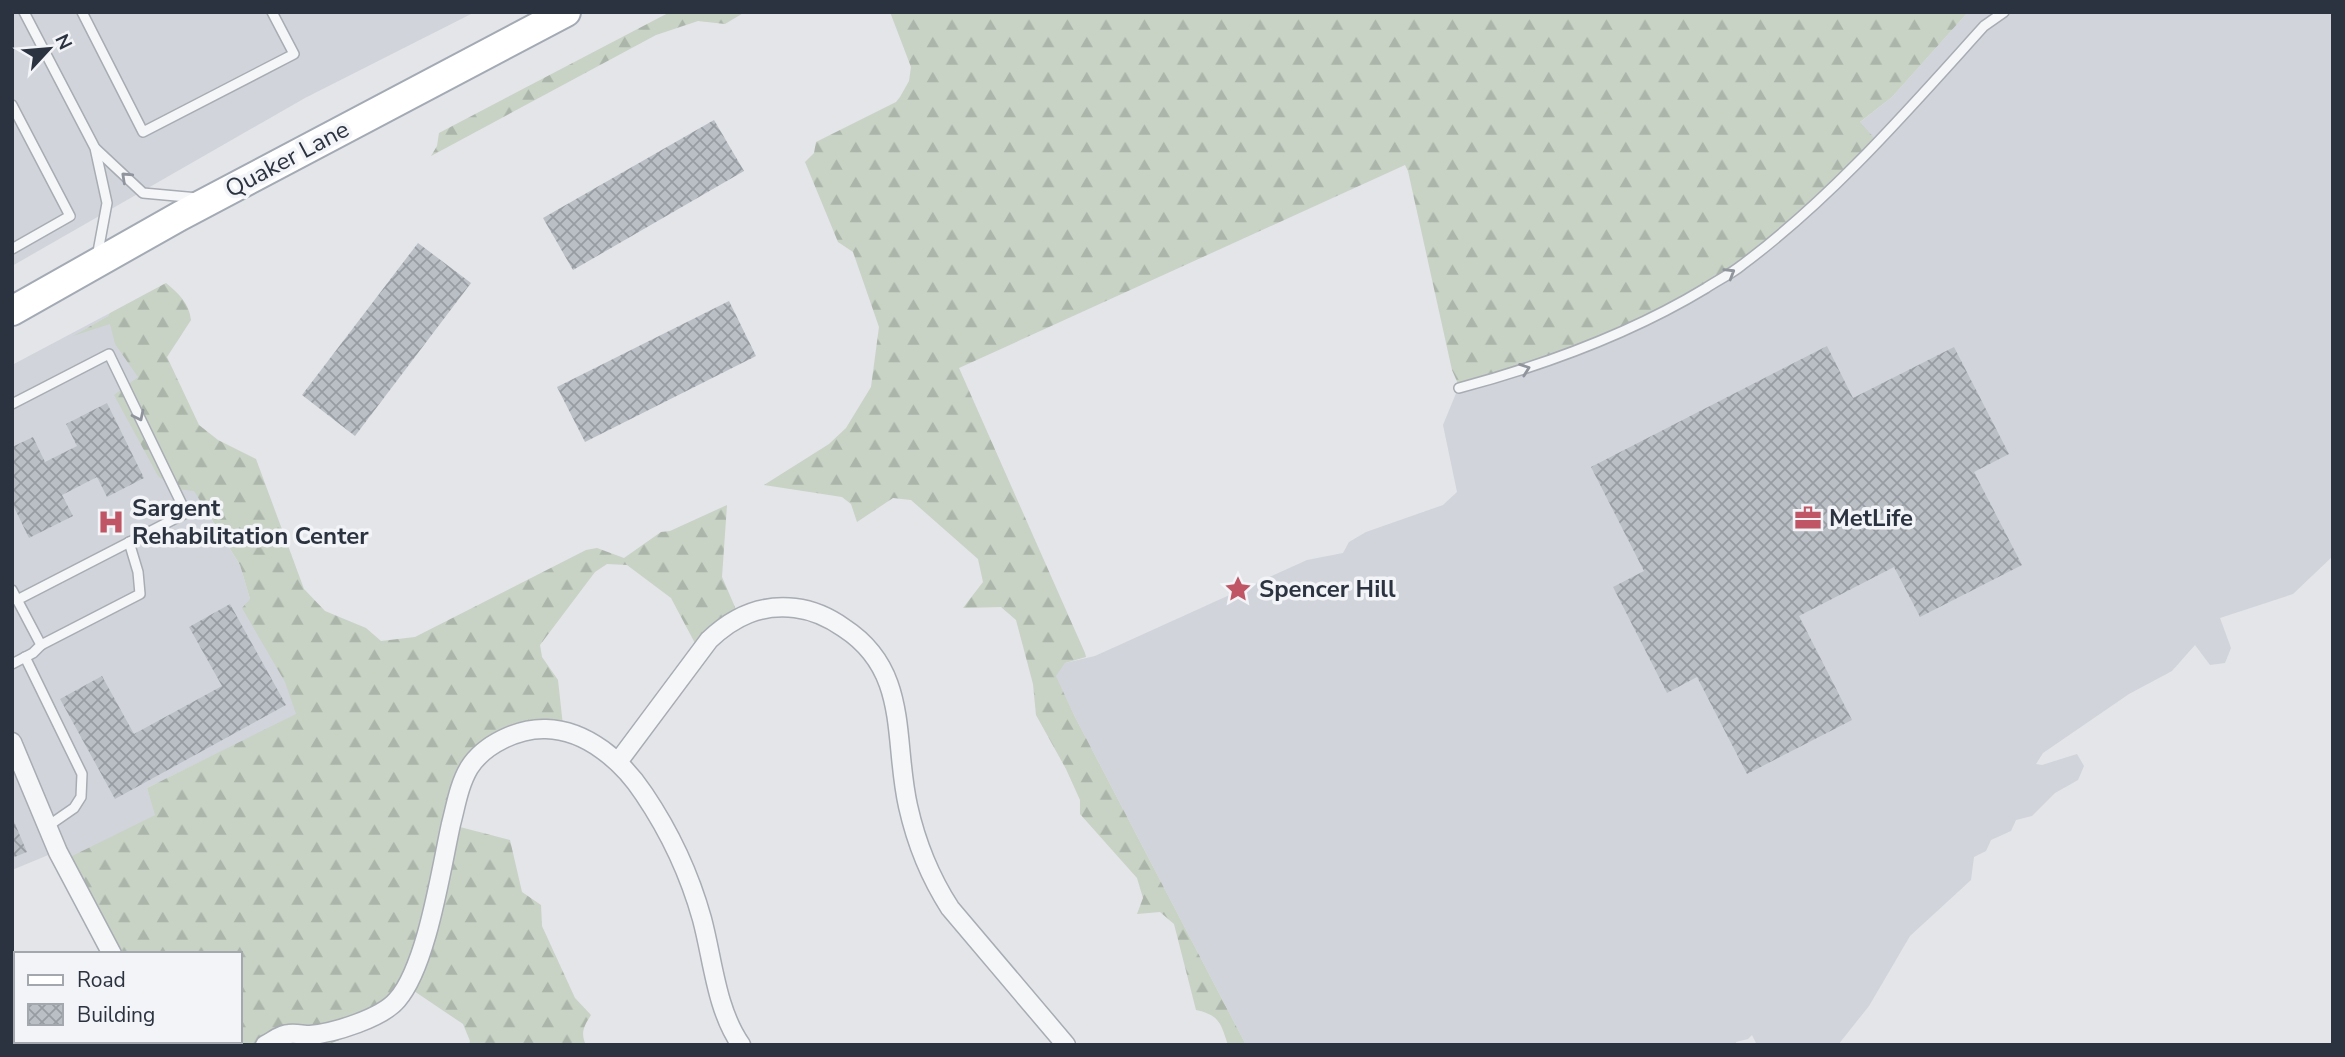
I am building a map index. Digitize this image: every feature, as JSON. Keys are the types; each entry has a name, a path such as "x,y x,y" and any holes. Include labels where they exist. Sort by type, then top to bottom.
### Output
{"main road":[{"name":"Quaker Lane","path":"12,311 212,199 565,12"}],"street":[{"path":"618,762 709,640 722,627 753,610 782,607 799,608 840,625 871,651 890,686 897,717 908,807 925,860 940,892 950,908 1066,1045"},
{"path":"265,1045 287,1033 307,1040 369,1019 391,1006 400,997 412,974 426,935 458,792 471,766 499,742 523,732 549,729 585,739 618,762 645,796 679,860 701,918 724,1012 741,1045"},
{"path":"12,742 58,852 110,952"}],"lane":[{"path":"24,12 95,148 107,203 96,263"},
{"path":"82,12 143,132 294,54 272,12"},
{"path":"1459,388 1574,351 1628,328 1679,303 1740,267 1815,206 1878,143 1984,26 2004,12"},
{"path":"12,106 70,216 12,248"},
{"path":"95,148 143,193 212,199"},
{"path":"12,404 109,354 186,513 15,595 41,645"},
{"path":"12,664 41,645 140,594 138,572 129,542"},
{"path":"25,657 82,774 81,797 75,808 48,827"}],"shaded area":[{"path":"12,12 475,12 305,98 12,266"},
{"path":"1968,12 2333,12 2333,556 2293,594 2220,618 2231,648 2225,663 2210,665 2195,645 2172,671 2129,694 2043,753 2036,764 2042,765 2077,754 2084,766 2078,780 2055,793 2032,816 2016,820 2011,831 1991,840 1986,851 1974,857 1971,880 1910,936 1869,1006 1838,1045 1757,1045 1752,1035 1736,1042 1736,1045 1246,1045 1055,675 1065,663 1095,656 1307,560 1343,553 1349,542 1366,532 1443,505 1457,492 1443,425 1459,386 1876,140 1859,123 1892,97"},
{"name":"Sargent Rehabilitation Center","path":"110,313 77,334 113,319 203,506 240,565 250,599 302,712 147,788 156,815 65,860 58,851 12,870 12,365"}],"green space":[{"path":"670,12 745,12 725,24 698,21 656,35 431,156 437,146 439,133"},
{"path":"890,12 1968,12 1892,97 1860,122 1876,140 1814,207 1730,270 1690,296 1585,346 1459,386 1452,370 1405,165 959,368 1085,653 1086,657 1065,663 1056,676 1246,1045 1228,1045 1218,1021 1196,1010 1174,924 1160,912 1137,914 1143,898 1137,878 1080,814 1080,800 1036,715 1033,684 1016,620 1001,607 963,608 983,582 978,559 911,500 893,498 857,522 851,504 842,497 764,485 829,444 846,428 871,387 879,327 853,252 838,242 805,162 814,153 816,142 896,102 900,97 909,81 911,67"},
{"path":"166,283 183,299 191,320 167,357 199,425 218,440 256,459 304,589 325,611 366,628 381,641 415,637 586,550 597,548 624,558 661,532 670,531 727,505 722,577 738,614 697,647 671,598 627,565 607,564 595,572 540,645 542,657 558,680 563,726 517,737 494,748 475,774 462,807 460,827 510,840 522,892 541,905 542,926 575,998 591,1015 584,1030 586,1045 469,1045 463,1024 414,991 398,1012 364,1031 326,1045 89,1045 242,1043 242,952 112,952 66,859 155,815 147,788 296,714 285,682 242,608 250,599 240,565 194,491 176,489 158,476 114,395 138,377 115,344 110,324 73,336"}],"building":[{"path":"714,120 744,171 573,270 543,218"},
{"path":"418,243 471,283 355,436 302,395"},
{"path":"729,301 756,356 585,442 557,387"},
{"name":"MetLife","path":"1827,346 1853,398 1954,347 2009,454 1974,472 2022,565 1920,617 1894,567 1799,616 1852,720 1747,774 1697,677 1667,693 1613,587 1644,571 1591,467"},
{"path":"107,403 144,478 107,497 97,477 62,495 73,516 29,538 12,503 12,447 33,437 45,462 77,446 66,424"},
{"path":"230,604 286,705 115,799 60,699 102,676 134,734 222,686 189,627"},
{"path":"12,817 27,852 12,858"},
{"path":"12,1030 14,1043 61,1045 12,1045"}],"place":[{"name":"MetLife","path":"1808,518"},
{"name":"Sargent Rehabilitation Center","path":"111,522"},
{"name":"Spencer Hill","path":"1238,589"}]}
